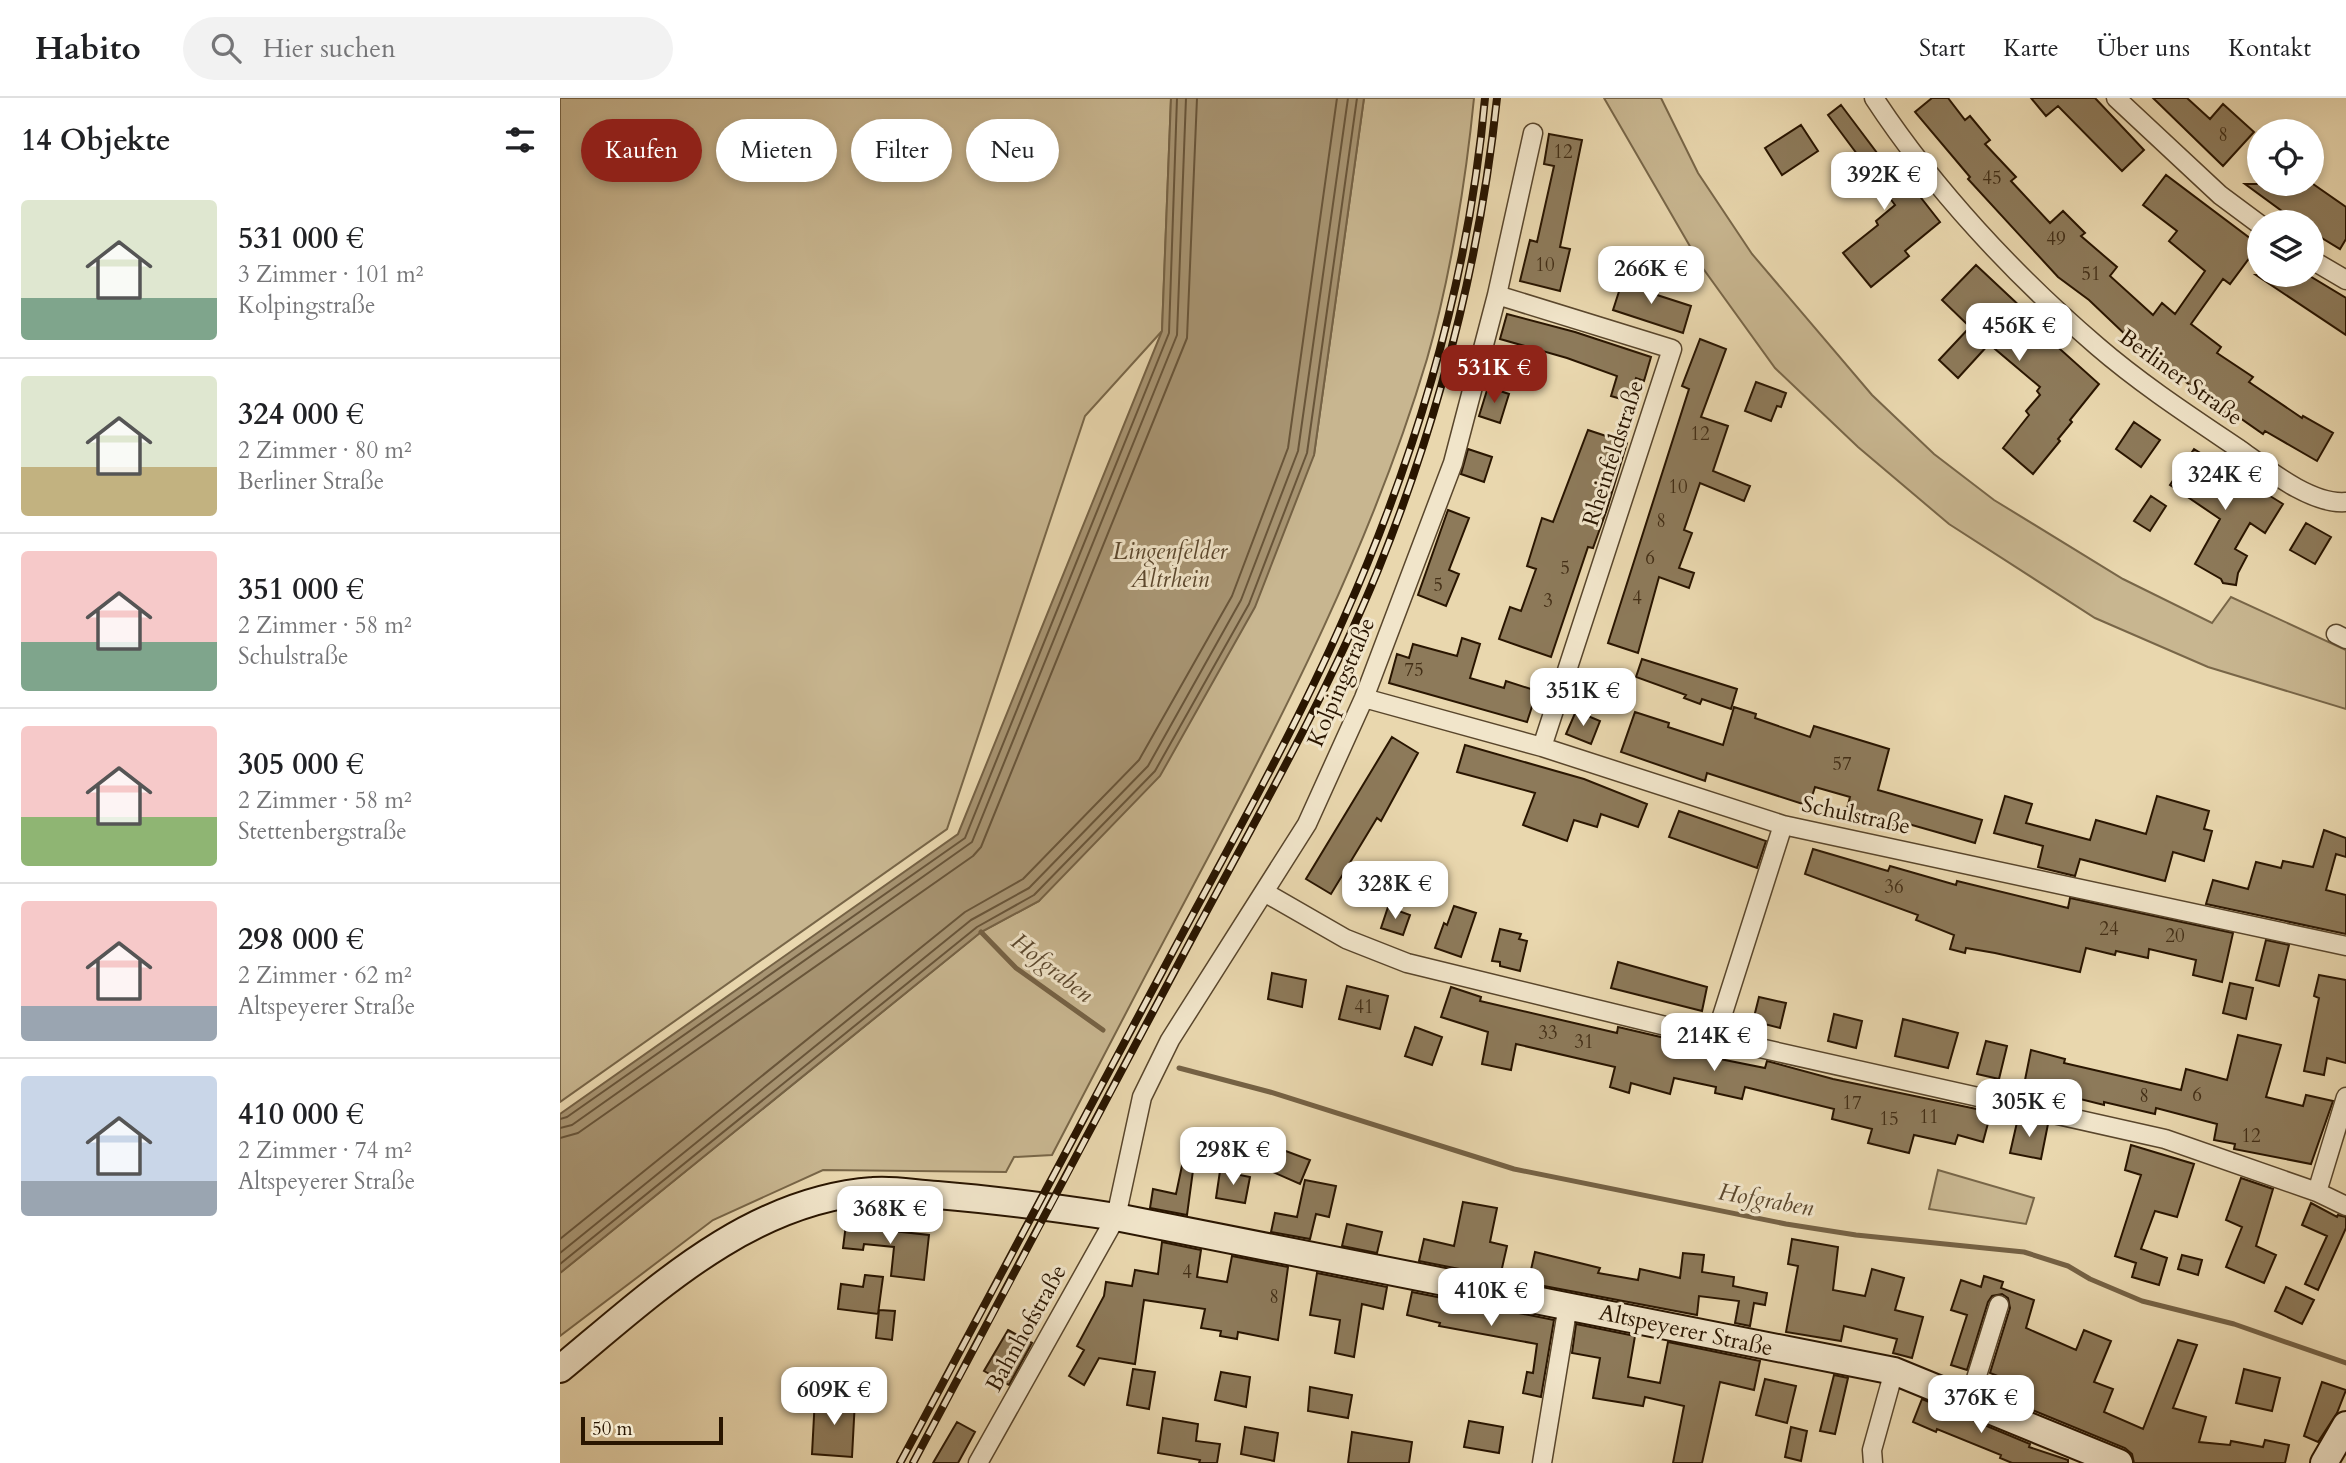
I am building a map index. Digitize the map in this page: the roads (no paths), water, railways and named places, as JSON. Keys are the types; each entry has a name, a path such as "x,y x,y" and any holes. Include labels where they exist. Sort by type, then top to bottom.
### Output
{"main road":[{"name":"Altspeyerer Straße","path":"560,1369 675,1274 750,1228 820,1201 876,1190 1007,1201 1116,1217 1894,1371 2117,1463"},
{"path":"2324,1463 2346,1425"}],"street":[{"name":"Berliner Straße","path":"1874,98 1905,145 1991,244 2096,345 2151,389 2251,458 2315,498 2335,503 2346,502"},
{"path":"2116,98 2220,195 2247,215"},
{"name":"Kolpingstraße","path":"1116,1217 1142,1097 1170,1040 1307,824 1364,698 1453,463 1497,295 1533,133"},
{"path":"2324,267 2346,280"},
{"name":"Rheinfeldstraße","path":"1497,295 1672,349 1542,747"},
{"name":"Schulstraße","path":"1364,698 1542,747 1783,825 2346,946"},
{"path":"1715,1038 1783,825"},
{"path":"1264,892 1346,939 1407,963 1715,1038 2151,1136 2204,1151 2317,1192 2346,1206"},
{"path":"2317,1192 2346,1097"},
{"name":"Bahnhofstraße","path":"978,1463 1116,1217"},
{"path":"1542,1463 1568,1305"},
{"path":"1969,1401 1999,1305"},
{"path":"1873,1463 1872,1450 1894,1371"}],"water":[{"name":"Lingenfelder Altrhein","path":"1171,98 1364,98 1314,455 1255,607 1160,776 1039,901 981,932 560,1273 560,1114 958,834 1162,331"}],"waterway":[{"name":"Hofgraben","path":"981,932 1016,968 1103,1030"},
{"name":"Hofgraben","path":"1179,1068 1270,1092 1514,1169 1786,1224 1856,1235 2024,1252 2068,1266 2090,1279 2142,1301 2234,1324 2346,1363"}],"railway":[{"path":"900,1463 1256,796 1302,708 1344,618 1395,493 1436,364 1466,232 1485,98"},
{"path":"913,1463 1284,767 1357,620 1420,455 1454,338 1480,219 1497,98"}]}
